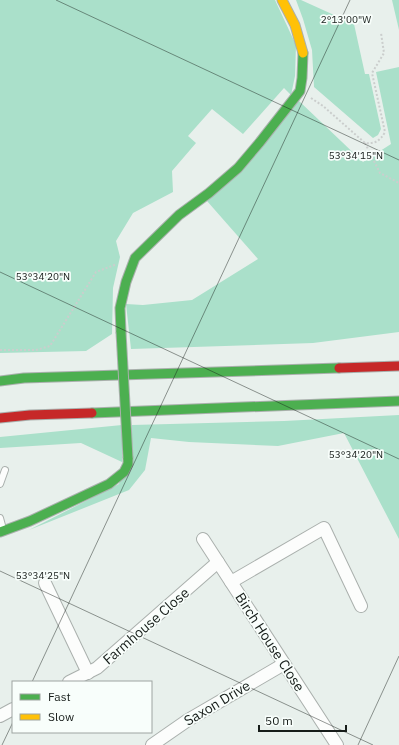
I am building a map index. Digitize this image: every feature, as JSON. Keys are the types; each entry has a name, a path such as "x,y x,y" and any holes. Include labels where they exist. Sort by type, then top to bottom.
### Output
{"main road":[{"path":"2,531 37,518 110,484 124,472 128,464 128,458 120,308 126,282 135,258 179,215 209,193 238,168 300,91 303,50 295,25 282,0"},
{"path":"0,381 24,378 399,366"},
{"path":"0,418 46,414 399,401"}],"street":[{"path":"231,582 324,528 361,606"},
{"name":"Birch House Close","path":"203,539 337,745"},
{"name":"Farmhouse Close","path":"71,681 97,668 218,562"},
{"path":"44,583 88,673"},
{"name":"Saxon Drive","path":"152,745 188,720 284,664"},
{"path":"0,716 12,710"}],"lane":[{"path":"0,484 5,470"},
{"path":"0,518 2,531"}],"path":[{"path":"365,143 373,144 382,138 385,132 372,73 384,54 381,33"},
{"path":"300,91 323,106 365,143 380,173 399,183"},
{"path":"0,350 36,350 50,346 96,272 135,258"}],"green space":[{"path":"0,0 275,0 296,45 295,76 291,95 284,88 243,134 212,109 188,136 196,143 172,171 173,192 133,213 116,241 120,257 113,288 112,334 86,351 0,353"},
{"path":"296,0 301,0 354,24 365,74 369,74 381,129 378,135 373,138 314,87 312,50"},
{"path":"392,0 399,0 399,30"},
{"path":"399,67 399,332 313,343 131,349 126,304 143,305 192,300 258,259 207,201 299,101 363,162 391,144 376,72"},
{"path":"399,415 399,539 344,433 278,446 189,442 151,438 145,470 129,490 29,530 119,484 132,425 284,421"},
{"path":"122,425 122,462 81,443 0,448 0,437"}],"traffic: fast":[{"path":"121,332 120,308 126,282 135,258 179,215 209,193 238,168 260,142 300,91 303,53"},
{"path":"121,332 128,458"},
{"path":"0,381 24,378 339,368"},
{"path":"92,413 399,401"},
{"path":"0,532 30,521 109,484 124,472 128,464 128,458"}],"traffic: slow":[{"path":"282,0 295,25 303,53"}],"traffic: jam":[{"path":"339,368 399,366"},
{"path":"0,418 30,415 92,413"}]}
